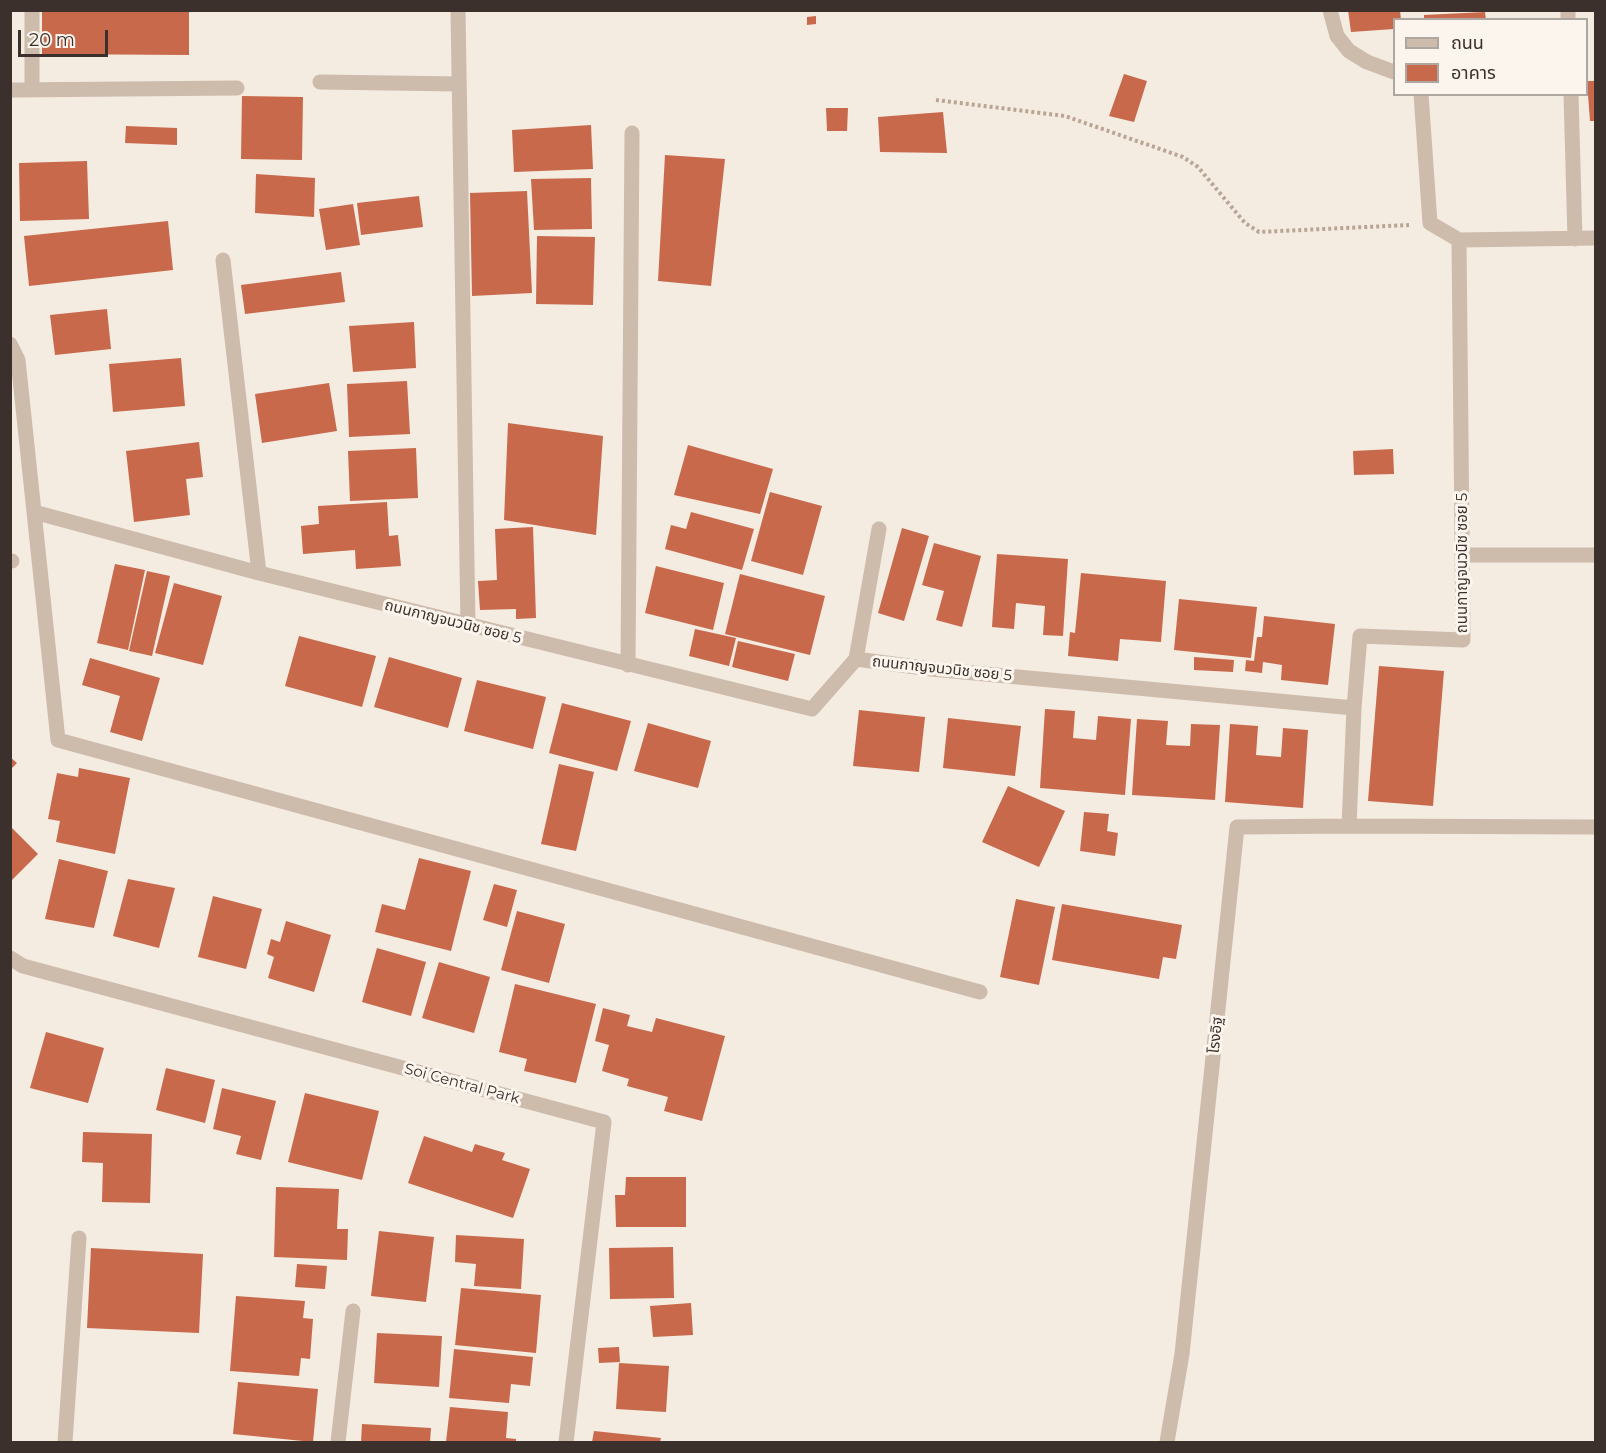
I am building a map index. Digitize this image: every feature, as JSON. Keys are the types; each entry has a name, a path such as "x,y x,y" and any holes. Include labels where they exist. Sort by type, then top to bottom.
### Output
{"street":[{"path":"32,10 32,90"},
{"path":"458,10 468,625"},
{"path":"1330,10 1337,36 1348,51 1367,62 1393,71"},
{"path":"320,82 458,84"},
{"path":"10,90 237,88"},
{"path":"1421,96 1430,224 1459,240 1596,238"},
{"path":"1571,96 1575,239"},
{"path":"628,665 632,133"},
{"name":"ถนนกาญจนวนิช ซอย 5","path":"34,512 259,573 813,709 856,659 931,669 1354,708 1360,636 1463,640 1464,555 1459,240"},
{"path":"223,260 259,573"},
{"path":"10,344 18,360 58,740 980,992"},
{"path":"856,659 879,530"},
{"path":"1464,555 1596,555"},
{"path":"1354,708 1349,825 1596,827"},
{"name":"โรงอิฐ","path":"1167,1443 1182,1354 1238,827 1349,825"},
{"name":"Soi Central Park","path":"10,958 23,966 604,1122 566,1443"},
{"path":"65,1443 79,1238"},
{"path":"338,1443 353,1311"}],"path":[{"path":"936,100 1065,116 1183,157 1198,167 1245,223 1259,232 1430,224"}],"building":[{"path":"42,10 189,10 189,55 42,54"},
{"path":"1348,10 1400,10 1401,18 1393,18 1393,29 1351,32"},
{"path":"1485,12 1486,18 1424,18 1424,15"},
{"path":"816,16 816,24 807,25 807,17"},
{"path":"1124,74 1147,81 1134,122 1109,116"},
{"path":"1588,81 1596,81 1596,121 1590,121"},
{"path":"242,96 303,97 302,160 241,159"},
{"path":"826,108 848,108 847,131 827,131"},
{"path":"943,112 947,153 880,152 878,117"},
{"path":"591,125 593,169 514,172 512,130"},
{"path":"126,126 177,128 177,145 125,143"},
{"path":"665,155 725,159 711,286 658,281"},
{"path":"87,161 89,219 20,221 19,163"},
{"path":"256,174 315,178 314,217 255,213"},
{"path":"591,178 592,229 534,230 531,179"},
{"path":"527,191 532,293 472,296 470,193"},
{"path":"419,196 423,227 361,235 357,203"},
{"path":"353,204 360,245 326,250 319,209"},
{"path":"168,221 173,270 29,286 24,236"},
{"path":"537,236 595,237 593,305 536,304"},
{"path":"341,272 345,302 245,314 241,285"},
{"path":"107,309 111,349 55,355 50,315"},
{"path":"414,322 416,368 353,372 349,326"},
{"path":"181,358 185,406 113,412 109,364"},
{"path":"407,381 410,434 349,437 347,384"},
{"path":"329,383 337,431 262,443 255,394"},
{"path":"508,423 603,436 596,535 504,520"},
{"path":"199,442 203,477 186,479 190,515 134,522 126,451"},
{"path":"688,445 773,469 760,514 674,495"},
{"path":"416,448 418,498 350,501 348,451"},
{"path":"1393,449 1394,474 1354,475 1353,451"},
{"path":"770,492 822,506 803,575 751,561"},
{"path":"387,502 389,536 398,535 401,566 356,569 355,550 303,554 301,526 319,524 318,506"},
{"path":"691,512 754,529 742,570 665,549 671,525 686,529"},
{"path":"533,527 536,618 516,619 516,609 480,610 478,581 497,580 495,529"},
{"path":"902,528 929,536 904,621 878,613"},
{"path":"934,543 981,556 962,627 936,620 944,591 922,585"},
{"path":"997,554 1068,559 1063,636 1043,635 1045,606 1016,603 1014,629 992,627"},
{"path":"115,564 145,570 128,650 97,643"},
{"path":"656,566 724,583 713,630 645,613"},
{"path":"147,571 170,576 152,656 129,651"},
{"path":"1081,573 1166,581 1161,642 1120,639 1118,661 1068,656 1070,632 1075,633"},
{"path":"740,574 825,596 810,655 725,634"},
{"path":"174,583 222,596 203,665 155,653"},
{"path":"1179,599 1257,607 1251,658 1174,650"},
{"path":"1264,616 1335,624 1328,685 1281,680 1282,665 1263,662 1262,673 1245,671 1246,660 1254,661 1257,637 1262,637"},
{"path":"695,629 736,638 729,666 689,656"},
{"path":"299,636 376,656 362,707 285,686"},
{"path":"738,641 795,654 788,681 732,667"},
{"path":"389,657 462,678 448,728 374,707"},
{"path":"1194,657 1234,660 1233,672 1194,670"},
{"path":"90,658 160,678 142,741 110,732 120,696 82,685"},
{"path":"1379,666 1444,671 1433,806 1368,801"},
{"path":"477,680 546,697 533,749 464,731"},
{"path":"562,703 631,721 617,771 549,753"},
{"path":"1045,709 1075,711 1073,738 1096,740 1098,716 1131,719 1125,795 1040,788"},
{"path":"859,710 925,717 919,772 853,766"},
{"path":"948,718 1021,726 1015,776 943,768"},
{"path":"1137,719 1168,721 1166,745 1190,746 1191,724 1220,725 1215,800 1132,795"},
{"path":"648,723 711,741 698,788 634,771"},
{"path":"1230,724 1258,726 1256,755 1281,757 1283,728 1308,730 1303,808 1225,802"},
{"path":"10,757 17,763 10,770"},
{"path":"559,764 594,772 576,851 541,844"},
{"path":"79,768 130,778 115,854 56,842 60,821 48,819 57,773 78,777"},
{"path":"1008,786 1065,811 1039,867 982,842"},
{"path":"1084,812 1109,814 1107,831 1118,833 1115,856 1080,851"},
{"path":"10,826 38,854 10,882"},
{"path":"419,858 471,871 451,951 375,932 382,904 405,910"},
{"path":"59,859 108,871 94,928 45,919"},
{"path":"128,879 175,888 159,948 113,936"},
{"path":"494,884 517,890 507,927 483,920"},
{"path":"213,896 262,909 246,969 198,957"},
{"path":"1016,899 1055,907 1039,985 1000,977"},
{"path":"1062,904 1182,925 1176,959 1163,957 1159,979 1052,960"},
{"path":"517,911 565,924 549,983 501,970"},
{"path":"286,921 331,935 314,992 268,978 274,957 267,954 271,939 280,942"},
{"path":"377,948 426,962 411,1016 362,1002"},
{"path":"439,962 490,977 474,1033 422,1018"},
{"path":"515,984 596,1004 576,1083 524,1071 527,1059 499,1052"},
{"path":"603,1008 630,1015 627,1026 652,1032 656,1018 725,1036 702,1121 664,1111 668,1097 627,1086 629,1079 602,1071 609,1045 595,1041"},
{"path":"46,1032 104,1048 88,1103 30,1088"},
{"path":"166,1068 215,1080 205,1123 156,1110"},
{"path":"222,1088 276,1101 261,1160 236,1154 241,1136 213,1129"},
{"path":"305,1093 379,1111 362,1180 288,1162"},
{"path":"83,1132 152,1134 150,1203 102,1202 103,1163 82,1162"},
{"path":"424,1136 472,1152 475,1144 505,1153 502,1160 530,1169 513,1218 408,1183"},
{"path":"626,1177 686,1177 686,1227 616,1227 615,1195 625,1195"},
{"path":"276,1187 339,1189 337,1229 348,1229 347,1260 274,1257"},
{"path":"379,1231 434,1237 426,1302 371,1296"},
{"path":"456,1235 524,1239 521,1289 474,1286 476,1264 455,1262"},
{"path":"673,1247 674,1298 610,1299 609,1248"},
{"path":"91,1248 203,1254 199,1333 87,1328"},
{"path":"297,1264 327,1266 325,1289 295,1287"},
{"path":"461,1288 541,1295 536,1353 455,1345"},
{"path":"236,1296 305,1301 303,1318 313,1319 310,1359 301,1358 299,1376 230,1371"},
{"path":"691,1303 693,1335 653,1337 650,1306"},
{"path":"377,1333 442,1336 439,1387 374,1383"},
{"path":"619,1347 620,1362 599,1363 598,1348"},
{"path":"454,1349 533,1357 530,1386 511,1384 509,1403 449,1398"},
{"path":"619,1363 669,1366 666,1412 616,1409"},
{"path":"238,1382 318,1389 313,1442 233,1434"},
{"path":"450,1407 508,1412 506,1438 516,1439 516,1442 446,1442"},
{"path":"362,1424 431,1428 430,1442 361,1442"},
{"path":"594,1431 661,1438 660,1442 592,1442"}]}
